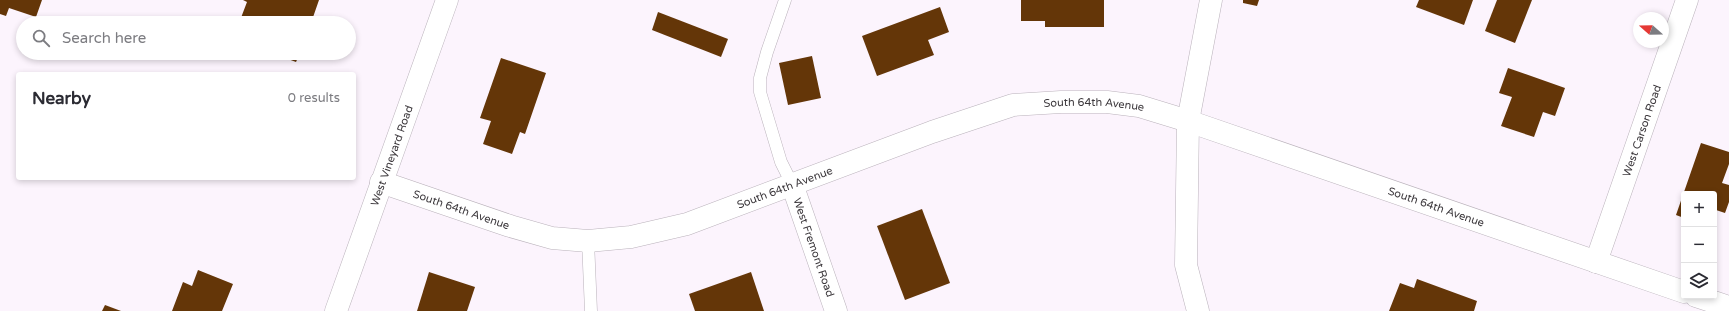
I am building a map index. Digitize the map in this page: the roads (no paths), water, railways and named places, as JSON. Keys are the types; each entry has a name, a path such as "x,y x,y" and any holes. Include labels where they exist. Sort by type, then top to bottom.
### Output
{"street":[{"name":"West Vineyard Road","path":"336,311 447,0"},
{"path":"1198,311 1186,265 1188,121 1211,0"},
{"name":"West Carson Road","path":"1596,262 1687,0"},
{"name":"South 64th Avenue","path":"381,182 510,226 552,238 588,241 631,237 687,224 932,132 1013,105 1061,102 1106,102 1139,106 1188,121 1681,291"},
{"name":"West Fremont Road","path":"792,184 836,311"},
{"path":"1705,299 1729,307"}],"lane":[{"path":"785,0 767,52 760,78 760,92 781,162 792,184"},
{"path":"588,241 591,311"}]}
